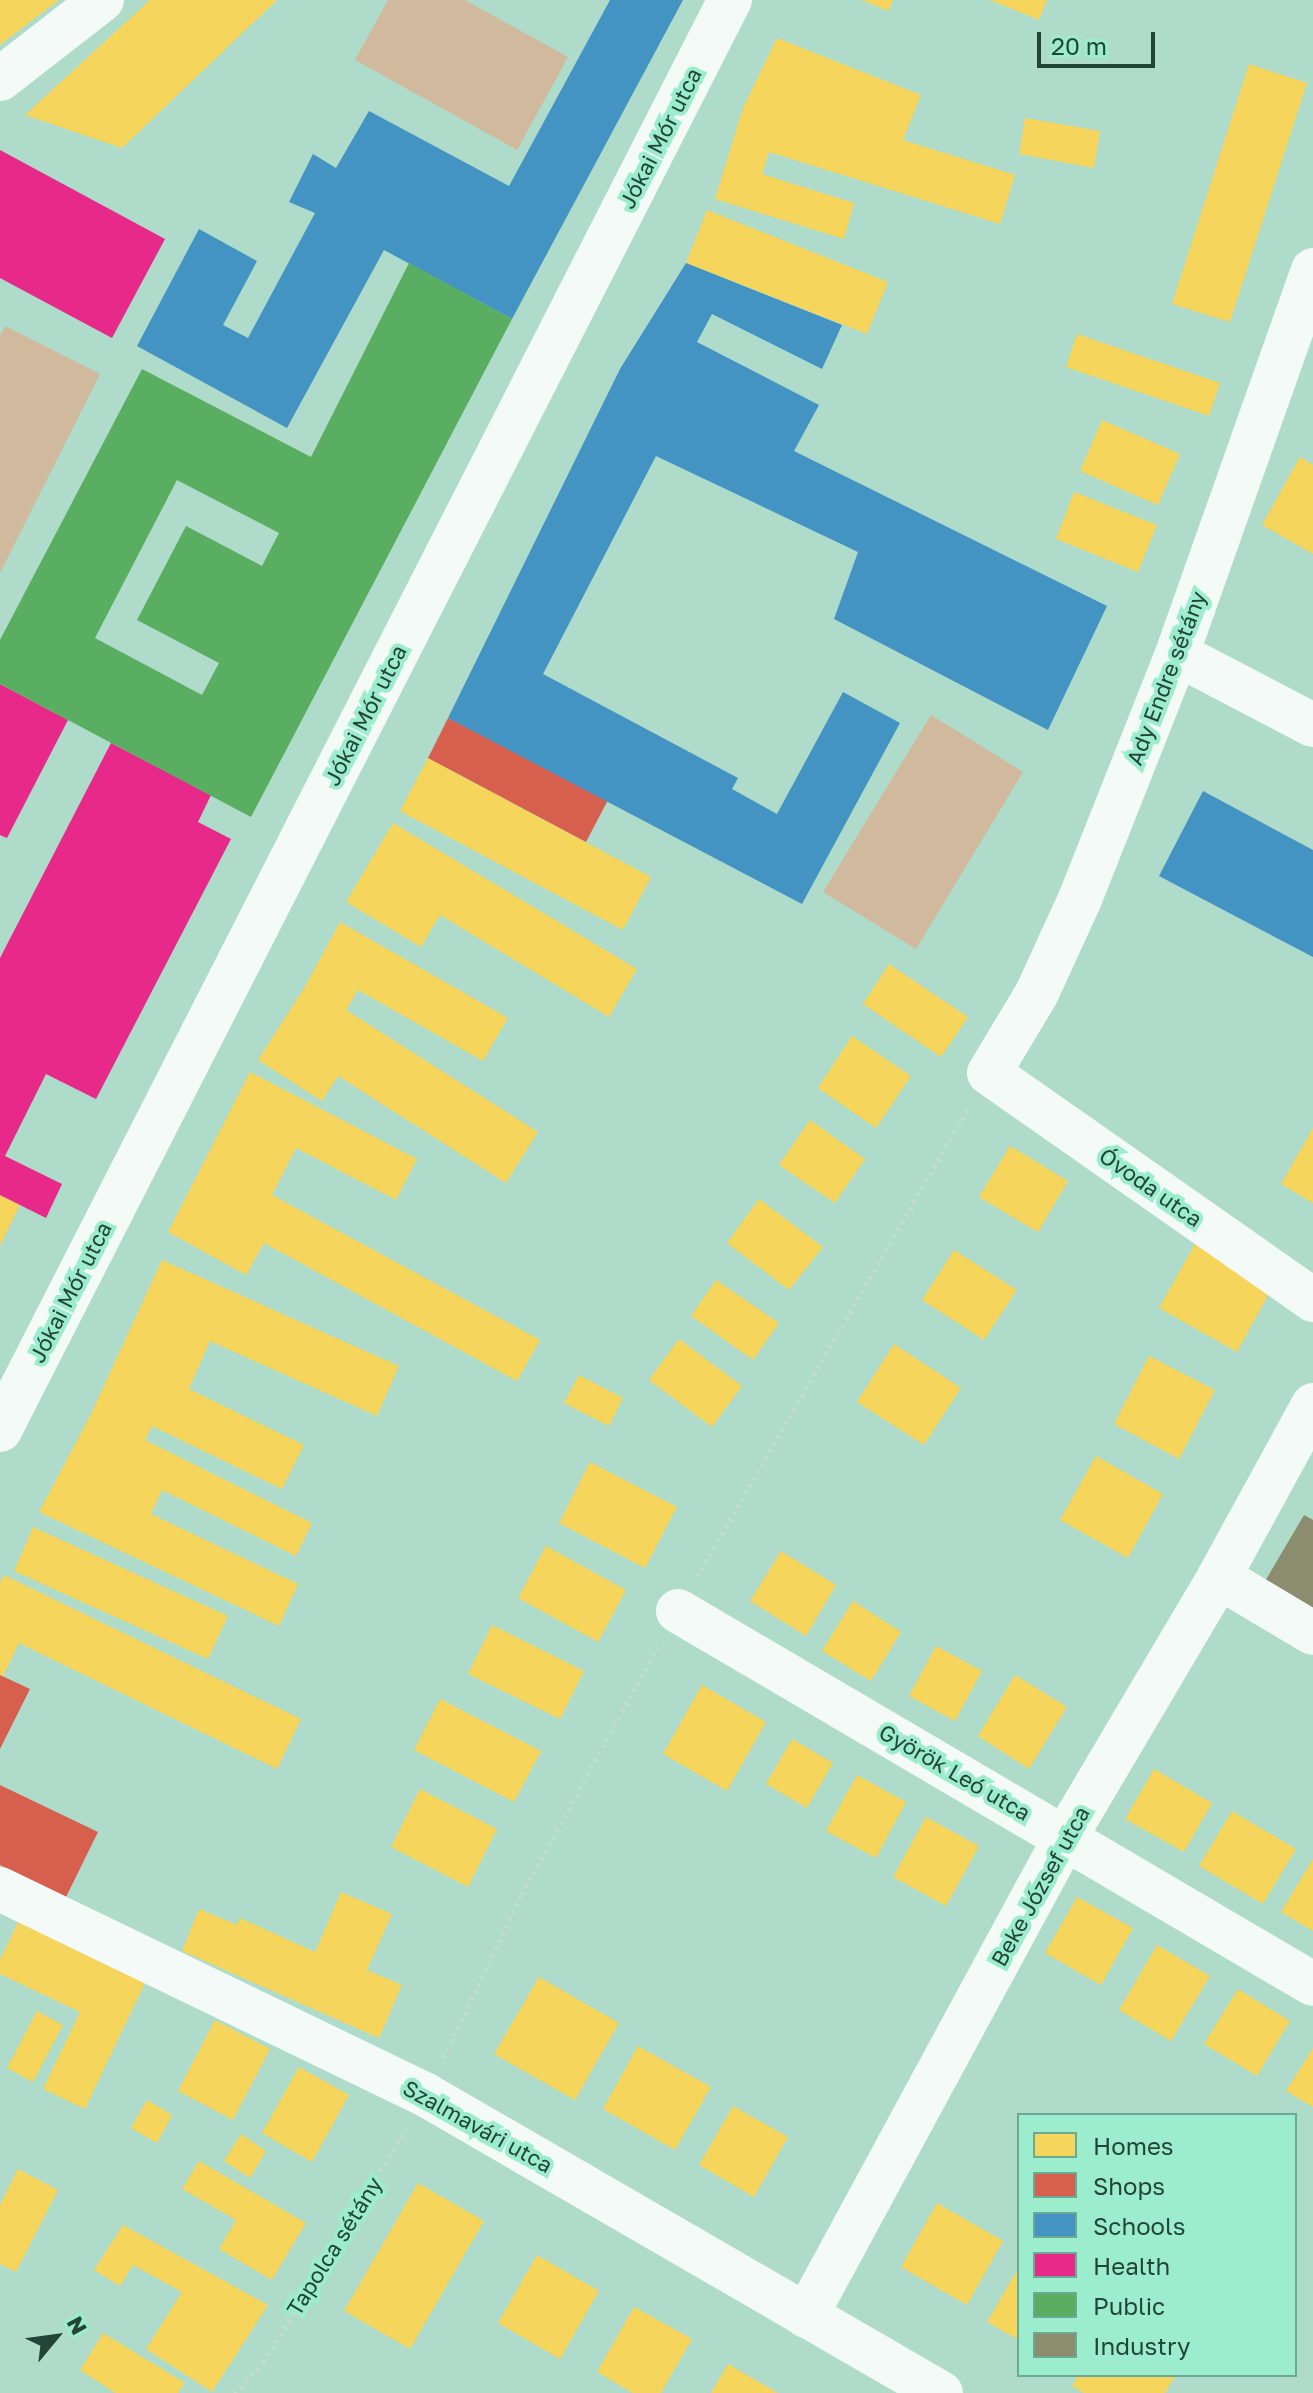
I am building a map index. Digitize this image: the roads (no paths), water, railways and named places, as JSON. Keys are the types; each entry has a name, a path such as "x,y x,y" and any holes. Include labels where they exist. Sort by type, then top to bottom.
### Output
{"street":[{"path":"0,79 102,0"},
{"name":"Jókai Mór utca","path":"0,1430 730,0"},
{"name":"Ady Endre sétány","path":"989,1073 1037,993 1080,899 1177,654 1313,270"},
{"path":"1177,654 1313,725"},
{"name":"Óvoda utca","path":"989,1073 1313,1300"},
{"name":"Beke József utca","path":"806,2316 1066,1836 1219,1577 1298,1470 1313,1405"},
{"path":"1219,1577 1313,1633"},
{"name":"Györök Leó utca","path":"678,1611 1066,1836 1313,1984"},
{"name":"Szalmavári utca","path":"0,1889 426,2095 941,2393"}]}
